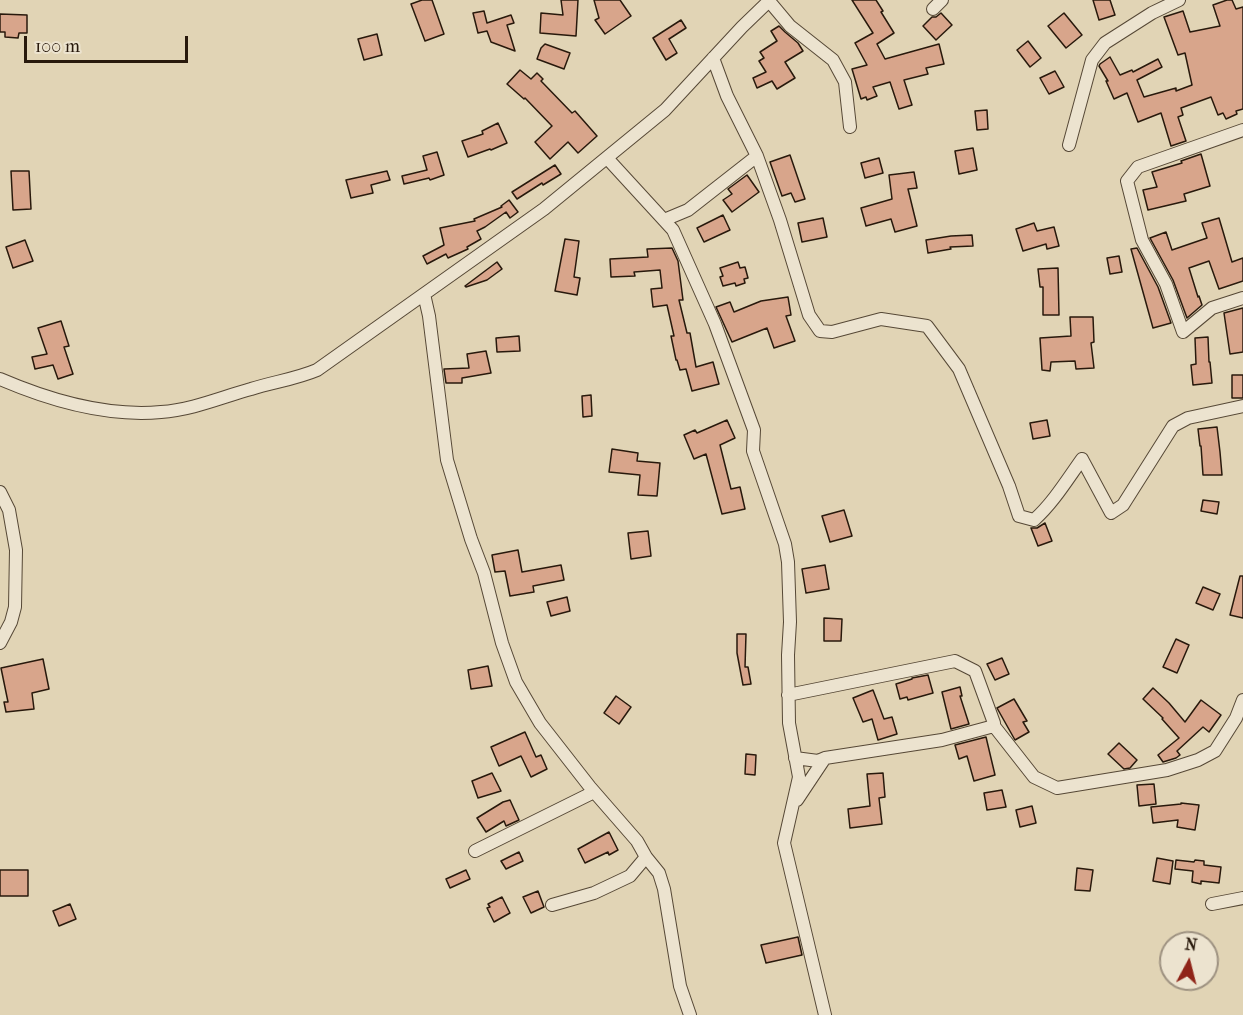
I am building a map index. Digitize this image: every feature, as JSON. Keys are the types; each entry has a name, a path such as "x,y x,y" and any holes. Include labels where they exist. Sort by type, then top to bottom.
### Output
{"street":[{"path":"933,9 942,0"},
{"path":"1069,145 1092,60 1105,43 1152,13 1179,0"},
{"path":"0,379 55,400 86,408 118,412 162,412 202,404 317,370 544,209 607,158 665,110 766,2 790,26 833,60 845,82 850,127"},
{"path":"713,58 727,96 757,156 780,220 809,315 820,331 832,332 881,319 927,326 959,369 1009,486 1019,516 1034,520 1042,514 1082,459 1111,513 1123,505 1173,426 1188,418 1243,406"},
{"path":"1243,130 1138,167 1126,181 1142,240 1166,284 1183,332 1212,308 1243,298"},
{"path":"664,220 688,210 757,156"},
{"path":"607,158 673,230 715,324 754,430 753,451 785,544 788,562 790,622 789,723 799,777 784,843 825,1015"},
{"path":"424,294 429,316 447,460 516,682 540,723 594,792 637,841 659,873 664,889 680,986 690,1015"},
{"path":"0,492 9,510 16,550 15,607 11,622 0,644"},
{"path":"789,695 955,660 975,671 994,726 1034,777 1057,788 1167,770 1198,760 1215,751 1236,718 1243,700"},
{"path":"795,758 819,761 825,758 942,740 994,726"},
{"path":"792,807 825,758"},
{"path":"476,851 594,792"},
{"path":"552,905 594,893 630,876 646,856"},
{"path":"1212,904 1243,898"}],"building":[{"path":"422,0 432,0 444,34 425,41 411,4"},
{"path":"561,0 578,0 576,36 540,33 541,13 563,15"},
{"path":"594,0 620,0 631,16 605,34 595,20 599,18"},
{"path":"852,0 876,0 883,11 881,12 894,33 877,44 885,59 939,44 944,64 926,68 928,74 904,80 912,105 899,109 890,82 873,87 877,96 867,100 866,97 861,99 852,69 867,65 855,43 873,33"},
{"path":"1093,0 1110,0 1115,15 1099,20"},
{"path":"1232,0 1236,9 1243,7 1243,109 1236,111 1237,114 1226,119 1223,113 1218,115 1211,97 1181,108 1183,115 1178,117 1186,141 1171,146 1161,113 1138,122 1127,93 1114,99 1106,81 1108,81 1099,66 1110,57 1120,75 1132,70 1133,72 1158,59 1162,67 1137,80 1144,97 1176,88 1176,91 1192,85 1185,53 1178,55 1164,17 1183,11 1190,32 1220,26 1213,5"},
{"path":"484,11 487,23 511,15 514,23 507,25 515,51 491,42 487,31 478,33 473,13"},
{"path":"941,13 952,25 936,40 923,26 932,17"},
{"path":"1064,13 1082,35 1066,48 1048,26"},
{"path":"0,14 27,15 27,33 19,33 18,38 5,37 5,32 0,32"},
{"path":"681,20 686,28 669,39 677,53 666,60 653,38"},
{"path":"779,26 798,43 803,51 785,62 795,78 777,89 772,81 757,88 753,78 766,72 759,61 764,58 760,52 777,41 771,31"},
{"path":"377,34 382,55 364,60 358,39"},
{"path":"1028,41 1041,58 1030,67 1017,50"},
{"path":"545,44 570,53 564,69 537,59"},
{"path":"520,70 531,79 537,73 543,79 541,81 572,113 575,111 597,136 578,153 568,142 550,159 535,142 552,126 525,98 507,84"},
{"path":"1055,71 1064,87 1049,94 1040,78"},
{"path":"987,110 988,129 977,130 975,111"},
{"path":"498,123 507,143 468,157 462,141 483,134 482,131"},
{"path":"973,148 977,170 959,174 955,151"},
{"path":"437,152 444,175 430,180 429,178 404,184 402,176 427,170 423,156"},
{"path":"1201,154 1210,186 1184,194 1186,201 1148,210 1143,190 1157,187 1152,172 1182,163 1181,161"},
{"path":"790,155 805,199 795,202 791,193 782,196 770,162"},
{"path":"879,158 883,173 865,178 861,163"},
{"path":"555,165 561,174 517,199 512,192"},
{"path":"11,171 29,171 31,209 13,210"},
{"path":"387,171 390,180 371,185 373,193 351,198 346,180"},
{"path":"914,172 917,188 908,189 917,226 895,232 891,219 866,226 861,208 892,199 889,175"},
{"path":"747,175 759,192 732,212 723,200 732,194 728,189"},
{"path":"509,200 518,212 510,218 506,212 477,231 481,239 467,247 468,249 448,258 446,254 427,264 423,256 444,245 440,228 475,221 474,219 502,207"},
{"path":"723,215 730,230 704,242 697,228"},
{"path":"823,218 827,237 802,242 798,223"},
{"path":"1219,218 1232,262 1243,258 1243,281 1219,289 1209,261 1189,268 1202,305 1187,318 1173,280 1150,238 1166,232 1172,250 1207,238 1202,223"},
{"path":"1034,223 1037,231 1054,227 1059,246 1047,249 1046,244 1023,251 1016,229"},
{"path":"972,235 973,246 950,247 951,249 928,253 926,240"},
{"path":"565,239 579,241 574,277 580,278 577,295 555,291"},
{"path":"25,240 33,261 13,268 6,247"},
{"path":"672,248 678,261 683,300 679,300 687,333 690,333 696,367 713,362 719,384 692,391 686,369 680,370 676,360 671,336 674,336 667,305 653,307 651,289 662,288 660,270 634,272 635,276 611,277 610,259 648,257 647,249"},
{"path":"1137,248 1158,287 1171,323 1153,328 1131,249"},
{"path":"1119,256 1122,272 1110,274 1107,258"},
{"path":"497,262 502,269 487,280 465,286"},
{"path":"738,262 740,268 745,267 748,278 744,279 745,283 723,286 720,268"},
{"path":"1058,268 1059,315 1043,315 1043,287 1040,287 1038,269"},
{"path":"788,297 791,315 786,316 795,341 774,348 767,328 732,342 716,307 730,302 734,312 761,301"},
{"path":"1243,308 1243,352 1230,354 1224,313"},
{"path":"1070,317 1093,317 1094,342 1091,343 1094,368 1076,369 1075,361 1051,362 1050,371 1042,370 1040,338 1071,336"},
{"path":"61,321 69,346 64,347 73,374 58,379 53,365 35,369 32,357 47,354 38,328"},
{"path":"519,336 520,351 497,352 496,338"},
{"path":"1208,337 1212,383 1193,385 1191,365 1196,364 1195,338"},
{"path":"486,351 491,373 462,378 462,383 446,383 444,369 469,368 467,354"},
{"path":"1232,375 1243,375 1243,398 1232,398"},
{"path":"591,395 592,416 583,417 582,396"},
{"path":"727,420 735,438 720,445 731,489 740,487 745,509 722,514 706,454 694,459 684,435 695,430 697,433"},
{"path":"1047,420 1050,436 1033,439 1030,423"},
{"path":"1217,427 1222,475 1203,475 1198,429"},
{"path":"612,449 638,453 637,461 660,463 657,496 638,495 640,475 609,472"},
{"path":"1203,500 1219,502 1217,514 1201,511"},
{"path":"844,510 852,536 830,542 822,516"},
{"path":"1045,523 1052,541 1038,546 1031,528 1037,528"},
{"path":"648,531 651,556 631,559 628,533"},
{"path":"518,550 522,572 561,565 564,580 533,586 534,592 510,596 505,571 495,572 492,555"},
{"path":"825,565 829,589 806,593 802,569"},
{"path":"1240,576 1243,576 1243,618 1230,615"},
{"path":"1203,587 1220,594 1213,610 1196,603"},
{"path":"567,597 570,611 551,616 547,602"},
{"path":"824,618 842,619 841,641 824,641"},
{"path":"737,634 746,634 745,667 748,667 751,684 743,685 737,653"},
{"path":"1176,639 1189,645 1177,673 1163,667"},
{"path":"1002,658 1009,674 995,680 987,664"},
{"path":"43,659 49,689 32,693 34,709 6,712 4,702 8,702 1,668"},
{"path":"488,666 492,686 471,689 468,670"},
{"path":"928,675 933,693 908,700 907,697 900,699 896,684"},
{"path":"960,687 962,696 960,696 969,724 951,729 942,692"},
{"path":"1153,688 1185,722 1201,700 1221,715 1209,732 1203,727 1177,751 1180,755 1163,762 1158,755 1179,738 1163,718 1143,699"},
{"path":"873,690 884,719 892,717 897,734 878,740 872,719 863,722 853,698"},
{"path":"616,696 631,707 619,724 604,713"},
{"path":"1014,699 1027,721 1023,722 1029,732 1015,740 997,708"},
{"path":"525,732 536,757 541,755 547,769 531,777 521,756 499,766 491,747"},
{"path":"986,737 995,775 974,781 967,756 959,759 955,745"},
{"path":"1119,743 1137,760 1130,768 1124,769 1108,754"},
{"path":"746,754 756,755 755,775 745,774"},
{"path":"492,773 501,791 478,798 472,781"},
{"path":"883,773 885,797 879,798 882,824 850,828 848,809 870,806 867,774"},
{"path":"1154,784 1156,804 1139,806 1137,785"},
{"path":"1002,790 1006,807 987,810 984,793"},
{"path":"510,800 519,820 506,826 504,821 486,832 477,818"},
{"path":"1181,803 1199,805 1195,830 1177,827 1178,820 1153,823 1151,807"},
{"path":"1032,806 1036,823 1020,827 1016,810"},
{"path":"609,832 618,850 609,855 608,852 585,863 578,849"},
{"path":"519,852 523,861 506,869 501,861"},
{"path":"1157,858 1173,861 1170,884 1153,881"},
{"path":"1176,860 1204,861 1204,865 1221,867 1219,883 1192,882 1193,871 1175,869"},
{"path":"1077,868 1093,870 1090,891 1075,890"},
{"path":"0,870 28,870 28,896 0,896"},
{"path":"466,870 470,879 450,888 446,879"},
{"path":"538,891 544,907 531,913 523,897"},
{"path":"502,897 510,913 494,922 487,908 490,907 488,904"},
{"path":"70,904 76,919 59,926 53,911"},
{"path":"798,937 802,955 766,963 761,945"}]}
